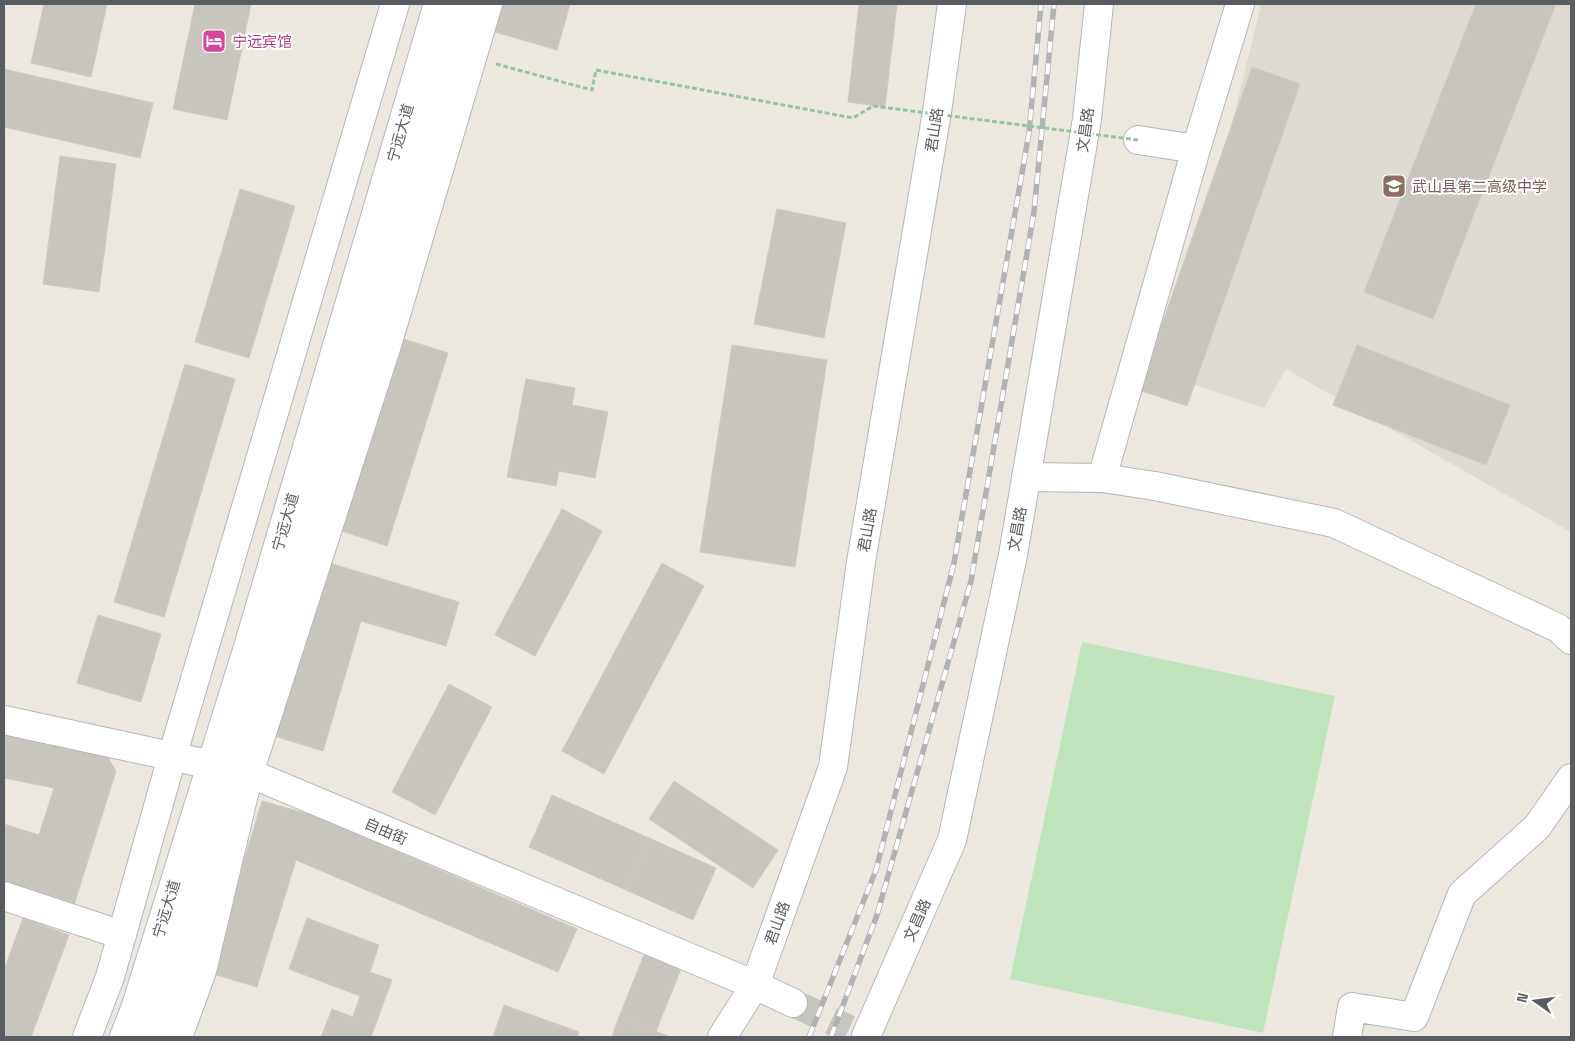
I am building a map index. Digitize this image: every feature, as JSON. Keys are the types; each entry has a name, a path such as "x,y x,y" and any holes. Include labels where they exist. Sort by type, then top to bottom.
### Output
{"street":[{"path":"87,1037 110,977 172,757 395,4"},
{"name":"宁远大道","path":"124,1037 231,770 248,647 438,4"},
{"name":"宁远大道","path":"152,1037 160,1016 231,770 463,4"},
{"path":"178,1037 202,971 231,770 388,345 488,4"},
{"name":"君山路","path":"722,1037 755,985 833,767 861,562 937,112 952,4"},
{"name":"文昌路","path":"860,1034 952,840 1013,555 1087,119 1099,4"},
{"path":"1102,478 1196,149 1234,5"},
{"path":"1138,140 1196,149"},
{"path":"1026,477 1102,478 1156,486 1334,523 1558,628 1571,640"},
{"name":"自由街","path":"4,720 231,770 755,985 793,1003"},
{"path":"1347,1037 1352,1007 1414,1017 1462,894 1537,827 1571,778"},
{"path":"4,896 122,935"}],"path":[{"path":"471,57 592,90 596,70 853,118 873,106 1138,140"}],"shaded area":[{"name":"武山县第二高级中学","path":"1261,4 1571,4 1571,532 1286,369 1264,408 1171,377"}],"green space":[{"path":"1082,642 1335,696 1263,1033 1010,979"}],"building":[{"path":"44,4 107,4 91,77 31,63"},
{"path":"195,4 251,4 227,120 173,109"},
{"path":"503,4 570,4 557,50 495,32"},
{"path":"859,4 897,4 885,107 848,102"},
{"path":"1476,4 1556,4 1433,319 1364,292"},
{"path":"1252,67 1300,84 1187,406 1139,390"},
{"path":"4,69 153,103 140,158 4,127"},
{"path":"60,156 116,164 99,292 43,284"},
{"path":"240,189 295,206 249,358 195,342"},
{"path":"777,209 846,223 824,338 754,324"},
{"path":"401,338 448,353 387,546 339,530"},
{"path":"732,345 827,360 795,567 700,552"},
{"path":"1357,345 1510,405 1486,465 1333,405"},
{"path":"185,364 235,379 164,617 114,602"},
{"path":"526,379 575,388 572,405 608,412 595,478 559,471 556,486 507,477"},
{"path":"562,509 602,531 535,656 495,635"},
{"path":"326,562 459,602 446,646 361,621 323,751 274,736"},
{"path":"662,563 704,586 604,774 562,751"},
{"path":"98,615 161,634 141,702 77,683"},
{"path":"449,684 492,707 435,815 392,792"},
{"path":"4,730 106,754 116,771 74,905 4,883 4,824 39,835 54,788 4,778"},
{"path":"674,781 778,850 753,888 649,819"},
{"path":"552,795 649,838 626,890 529,847"},
{"path":"262,801 312,815 577,929 558,972 296,860 257,987 210,973"},
{"path":"649,838 716,868 693,920 626,890"},
{"path":"23,918 69,935 31,1037 4,1037 4,970"},
{"path":"307,918 379,945 370,972 392,980 371,1037 321,1037 332,1009 353,1017 360,996 289,969"},
{"path":"644,955 681,969 656,1031 619,1017"},
{"path":"504,1005 579,1032 577,1037 493,1037"},
{"path":"619,1017 668,1036 668,1037 612,1037"}],"tunnel":[{"path":"793,1003 849,1029"}],"railway":[{"path":"809,1037 876,870 954,563 1029,133 1041,4"},
{"path":"831,1037 877,915 971,581 1034,212 1054,4"}],"place":[{"name":"宁远宾馆","path":"214,41"},
{"name":"武山县第二高级中学","path":"1394,186"}]}
